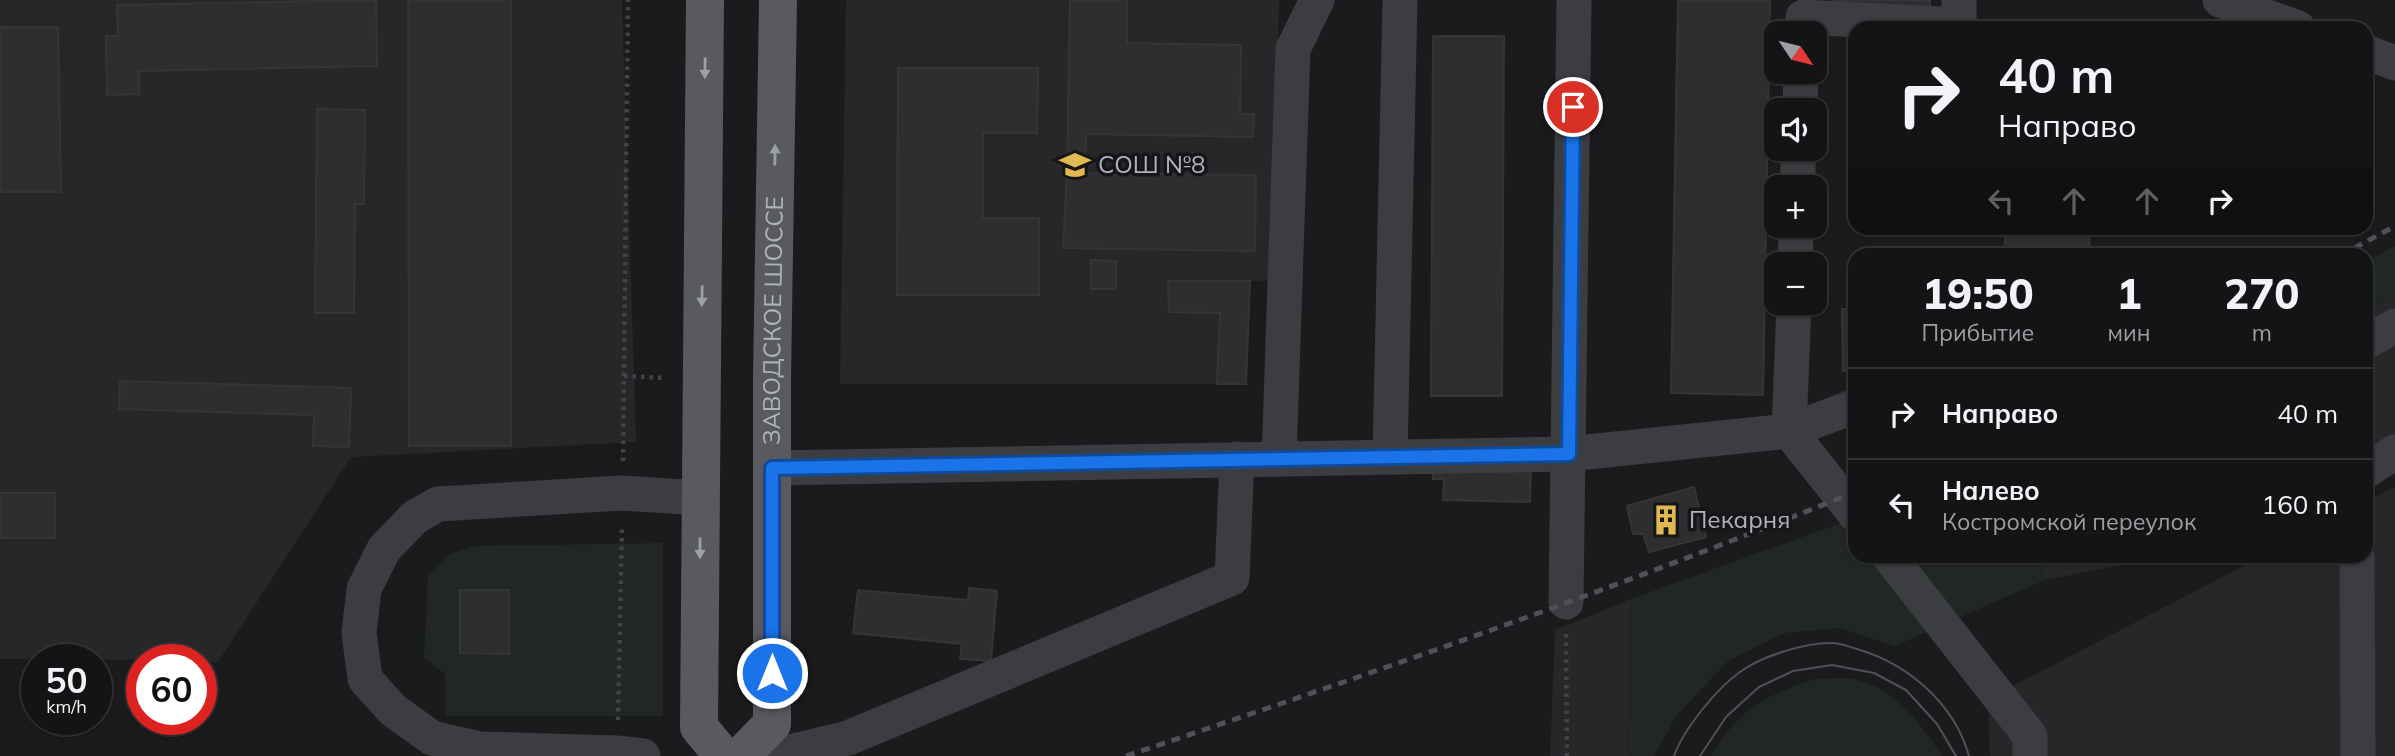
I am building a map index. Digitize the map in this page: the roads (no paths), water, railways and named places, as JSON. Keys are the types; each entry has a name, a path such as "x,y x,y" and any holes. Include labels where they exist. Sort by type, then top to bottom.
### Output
{"main road":[{"path":"705,0 699,727 723,756"},
{"name":"ЗАВОДСКОЕ ШОССЕ","path":"741,756 772,724 772,468 778,0"}],"street":[{"path":"1279,459 1293,49 1317,0"},
{"path":"1390,457 1400,0"},
{"path":"1566,602 1574,0"},
{"path":"2220,0 2278,21"},
{"path":"1803,21 1803,17 1959,18"},
{"path":"2373,55 2395,63"},
{"path":"1794,315 1789,431 1848,505"},
{"path":"2373,338 2395,326"},
{"path":"772,468 1569,454 1789,431 1848,409"},
{"path":"2373,466 2395,452"},
{"path":"773,756 848,738 1232,578 1237,459"},
{"path":"630,755 480,749 432,738 393,710 365,679 359,633 364,589 384,549 415,517 438,504 622,493 701,498"},
{"path":"1894,563 2030,736 2030,756"},
{"path":"2357,563 2358,756"}],"tram line":[{"path":"1674,756 1702,710 1721,688 1740,672 1784,652 1808,645 1834,643 1876,656 1911,675 1940,703 1952,719 1969,756"},
{"path":"1700,756 1726,717 1759,687 1793,671 1832,665 1874,673 1906,690 1937,724 1956,756"}],"railway":[{"path":"2355,248 2395,226"},
{"path":"1126,756 1492,630 1848,495"}],"place":[{"name":"СОШ №8","path":"1075,165"},
{"name":"Пекарня","path":"1666,520"}]}
